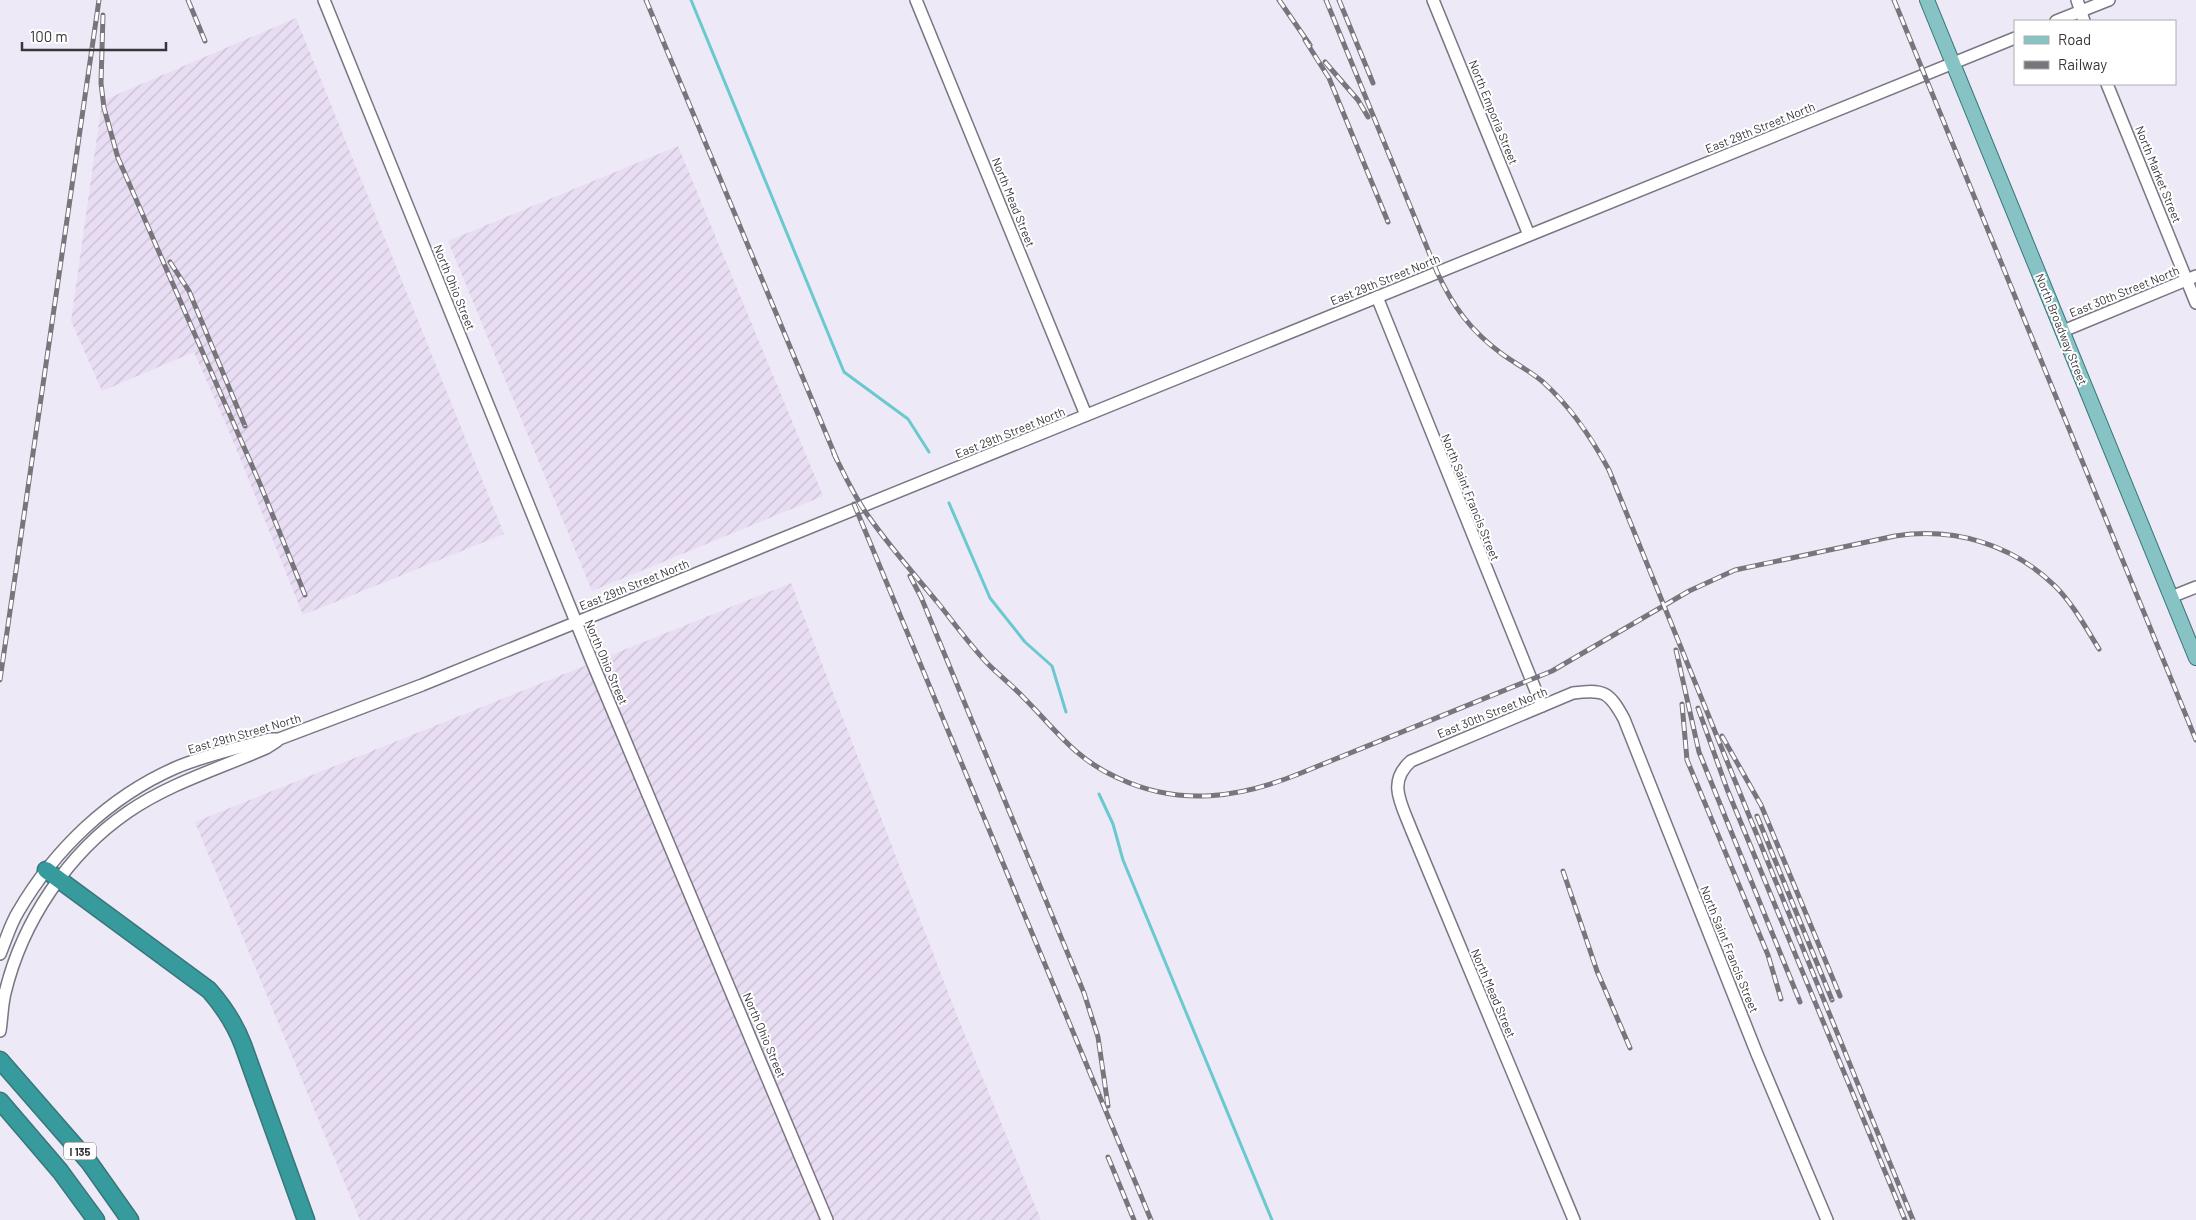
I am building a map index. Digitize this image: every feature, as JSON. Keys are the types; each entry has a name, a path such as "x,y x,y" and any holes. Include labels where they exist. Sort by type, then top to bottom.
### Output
{"highway":[{"path":"42,875 59,880 209,990 224,1008 243,1045 306,1220"},
{"name":"I 135","path":"1,1061 26,1083 90,1162 130,1220"},
{"name":"I 135","path":"0,1101 22,1124 60,1171 96,1220"},
{"path":"60,1171 84,1220"}],"main road":[{"name":"North Broadway Street","path":"1927,0 2196,658"}],"street":[{"name":"North Ohio Street","path":"324,0 576,622 827,1220"},
{"name":"North Mead Street","path":"916,0 1086,415"},
{"name":"North Emporia Street","path":"1432,0 1529,235"},
{"path":"2058,20 2109,0"},
{"name":"East 29th Street North","path":"0,954 16,914 42,875 93,820 128,794 157,777 208,758 270,740 278,740 422,685 2014,38"},
{"name":"North Market Street","path":"2107,85 2191,278 2196,303"},
{"name":"East 30th Street North","path":"2062,331 2191,278"},
{"name":"North Saint Francis Street","path":"1377,297 1542,706"},
{"path":"2171,597 2196,587"},
{"name":"East 30th Street North","path":"1399,774 1411,760 1573,693 1595,690 1603,693"},
{"name":"North Saint Francis Street","path":"1603,693 1616,704 1624,719 1757,1054 1827,1220"},
{"path":"0,1031 5,994 19,949 49,891 84,848 128,812 172,787 266,748 278,740"},
{"name":"North Mead Street","path":"1399,774 1396,782 1399,798 1411,829 1574,1220"}],"shaded area":[{"path":"296,18 504,534 303,615 231,436 194,352 102,391 71,321 102,101"},
{"path":"678,146 823,496 592,591 448,241"},
{"path":"791,583 956,1013 1041,1220 360,1220 195,822"}],"waterway":[{"path":"691,0 844,372 908,419 929,452"},
{"path":"949,503 990,598 1025,642 1052,666 1066,712"},
{"path":"1099,794 1113,824 1123,860 1272,1220"}],"railway":[{"path":"0,680 99,0"},
{"path":"188,0 205,41"},
{"path":"646,0 837,460"},
{"path":"1279,0 1310,45"},
{"path":"1326,0 1437,272 1456,307 1472,327 1491,345 1538,378 1563,402 1588,434 1609,470 1913,1220"},
{"path":"1339,0 1373,83"},
{"path":"1894,0 2196,740"},
{"path":"103,15 101,83 104,108 118,158 260,484 305,595"},
{"path":"1305,40 1329,78 1388,222"},
{"path":"1325,62 1358,100 1368,117"},
{"path":"170,262 189,291 245,426"},
{"path":"834,454 855,495 877,528 968,642 988,664 1067,743 1090,762 1118,778 1164,793 1210,796 1233,793 1278,782 1552,671 1689,591 1735,570 1895,536 1939,534 1960,537 2001,549 2020,559 2038,571 2062,593 2079,616 2099,649"},
{"path":"854,504 1151,1220"},
{"path":"910,576 921,597 1084,993 1098,1037 1108,1106"},
{"path":"1676,650 1699,752 1800,1002"},
{"path":"1682,704 1687,760 1768,955 1781,999"},
{"path":"1698,708 1727,789 1905,1220"},
{"path":"1722,736 1761,805 1840,996"},
{"path":"1757,816 1832,1000"},
{"path":"1563,871 1597,971 1630,1048"},
{"path":"1108,1157 1134,1220"}]}
